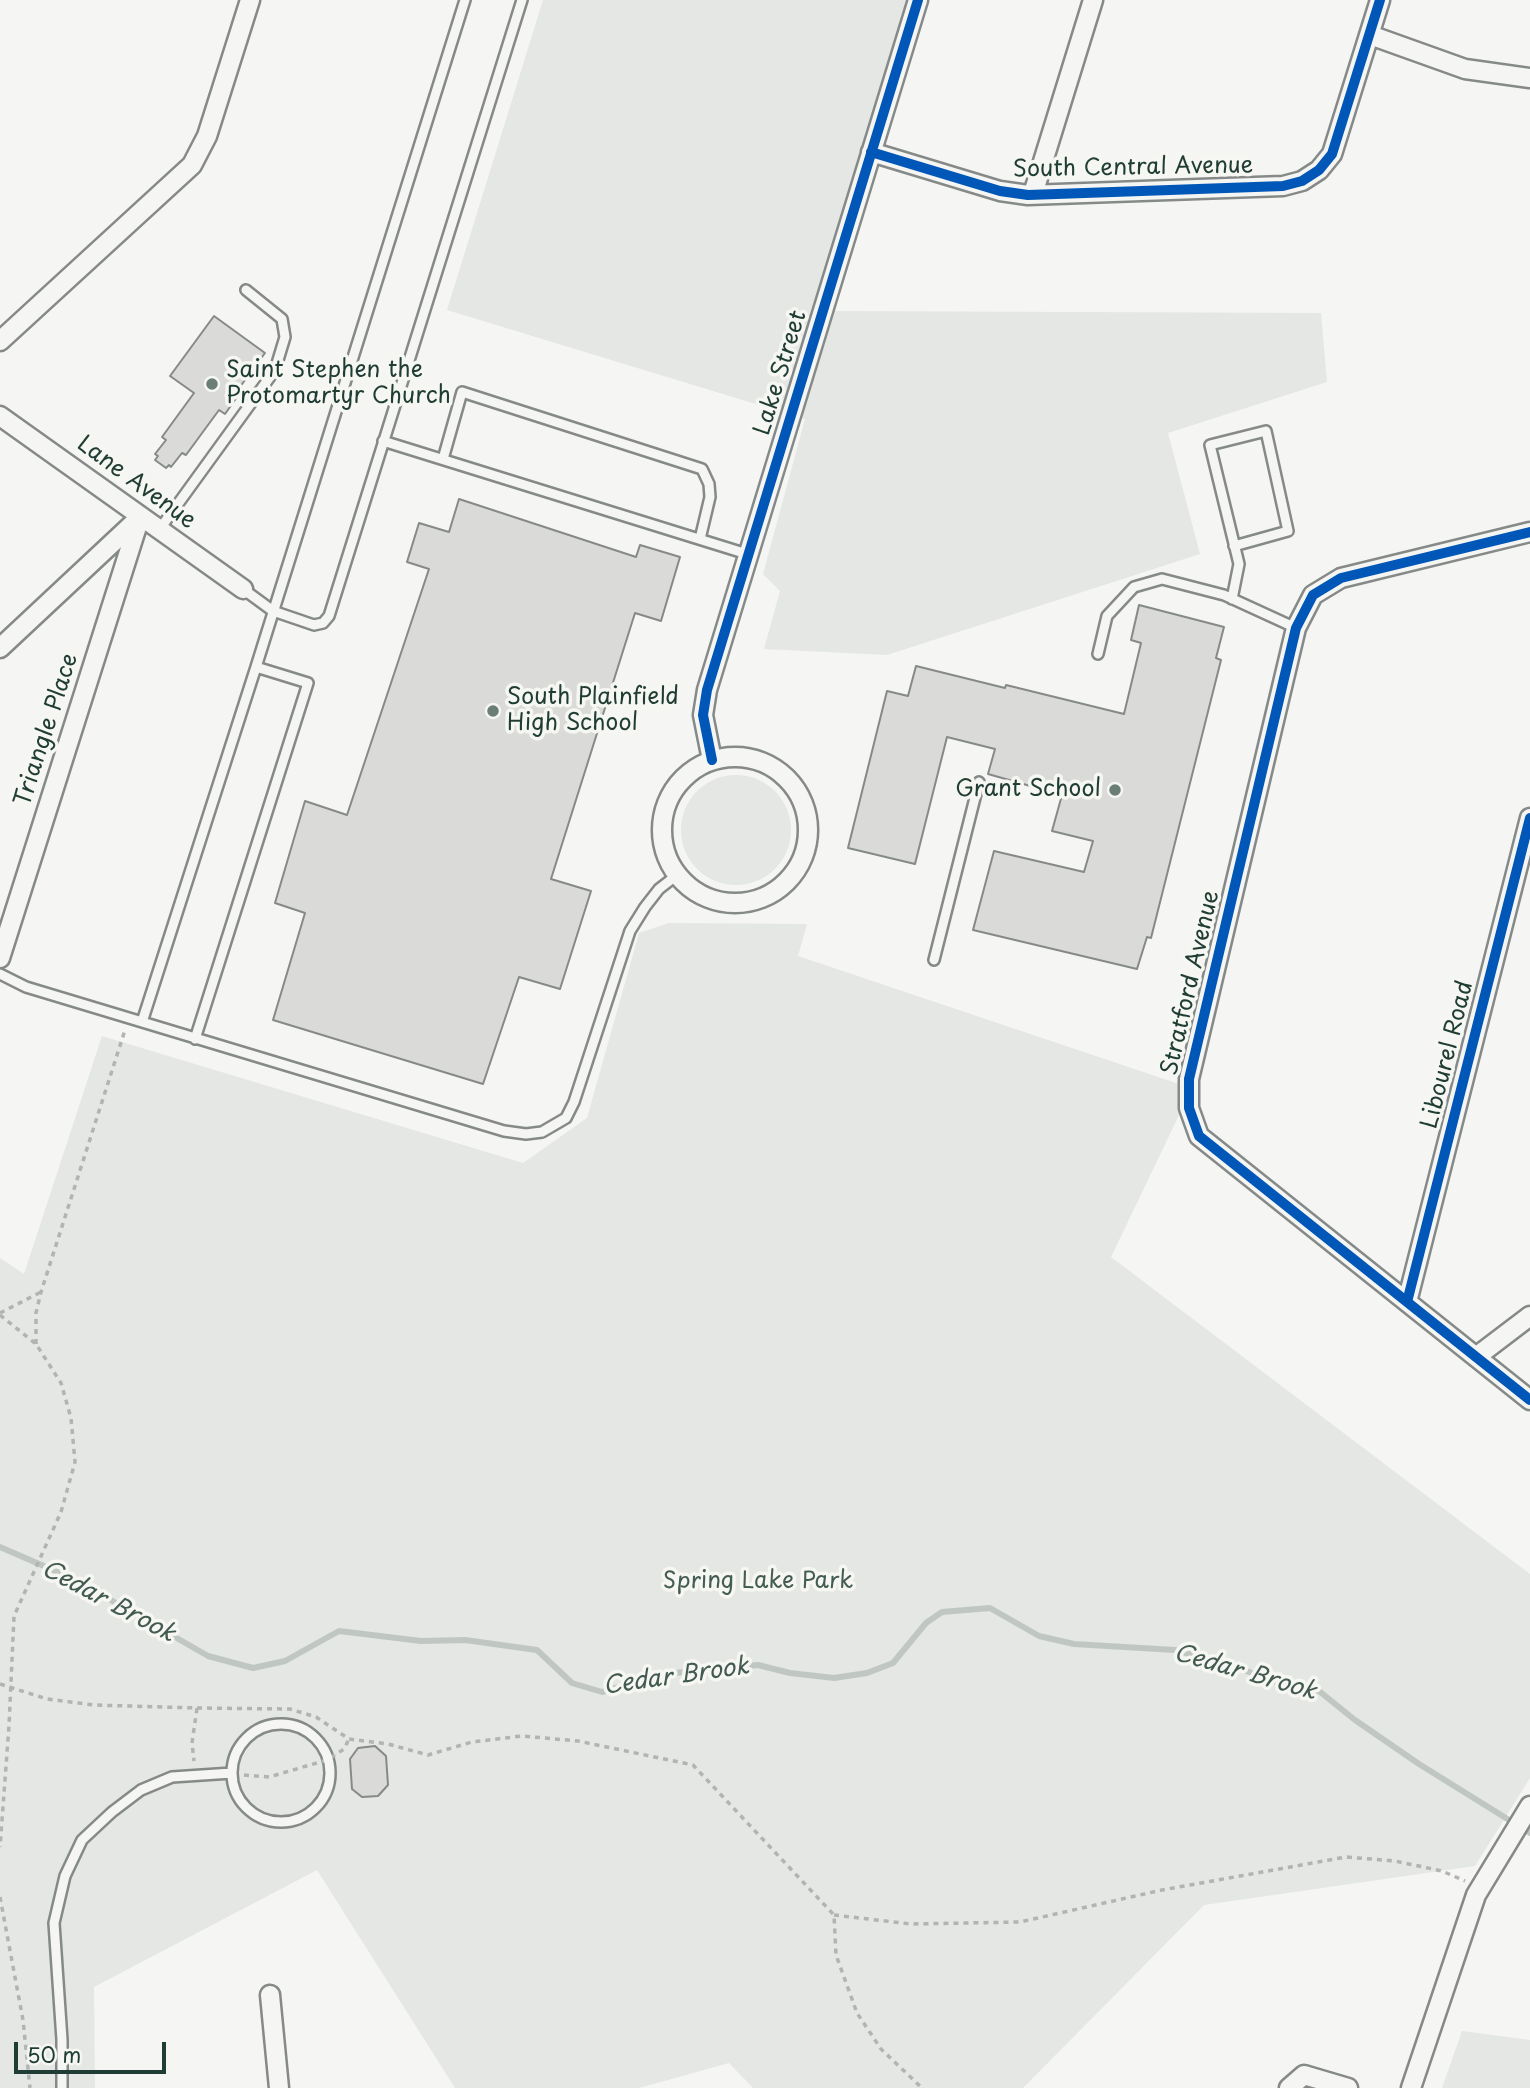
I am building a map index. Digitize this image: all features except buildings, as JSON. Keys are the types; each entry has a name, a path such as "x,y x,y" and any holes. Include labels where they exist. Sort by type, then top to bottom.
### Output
{"street":[{"path":"0,341 192,165 207,136 250,0"},
{"name":"Lake Street","path":"712,760 706,737 704,703 747,554 918,0"},
{"path":"1033,194 1093,0"},
{"name":"South Central Avenue","path":"872,152 1000,191 1033,194 1283,186 1302,181 1319,170 1332,154 1380,0"},
{"path":"1370,35 1465,69 1530,78"},
{"name":"Lane Avenue","path":"0,416 243,589"},
{"path":"0,648 141,517"},
{"name":"Triangle Place","path":"0,958 141,517"},
{"name":"Stratford Avenue","path":"1530,532 1341,578 1313,595 1296,628 1189,1079 1189,1108 1199,1136 1530,1400"},
{"path":"732,756 764,762 789,780 799,793 805,808 808,840 804,856 786,882 774,892 755,901 734,903 714,900 695,892 677,875 668,861 662,841 662,821 667,800 686,775 712,760 732,756"},
{"name":"Libourel Road","path":"1408,1302 1530,818"},
{"path":"1476,1357 1530,1316"},
{"path":"1410,2088 1480,1888 1530,1806"},
{"path":"270,1995 279,2088"},
{"path":"1289,2088 1304,2076 1348,2088"}],"lane":[{"path":"142,1022 465,0"},
{"path":"243,589 273,611 314,625 323,623 329,616 522,0"},
{"path":"159,530 275,370 285,337 282,318 246,290"},
{"path":"443,458 462,392 702,469 709,484 710,497 700,539"},
{"path":"1232,598 1239,564 1234,546 1210,445 1266,431 1288,530 1234,546"},
{"path":"383,441 747,554"},
{"path":"1098,654 1108,616 1134,587 1162,579 1232,598 1296,628"},
{"path":"195,1039 309,683 256,667"},
{"path":"934,960 979,782"},
{"path":"0,974 26,986 195,1039 504,1131 526,1134 542,1132 566,1118 574,1102 630,931 659,889 677,875"},
{"path":"277,1723 295,1725 312,1734 323,1748 329,1784 321,1801 308,1814 291,1821 272,1821 255,1815 239,1800 232,1773 234,1758 245,1739 260,1728 277,1723"},
{"path":"62,2088 62,2040 54,1923 65,1875 82,1840 141,1790 173,1777 232,1773"}],"path":[{"path":"36,1344 36,1313 41,1292 129,1018"},
{"path":"0,1847 14,1616 61,1512 75,1462 71,1418 61,1383 36,1344 0,1314 41,1292"},
{"path":"0,1684 47,1699 94,1705 290,1709 316,1717 349,1739 388,1744 428,1755 472,1742 522,1736 578,1741 693,1765 834,1914 911,1924 1020,1922 1162,1890 1346,1857 1395,1861 1430,1868 1480,1888"},
{"path":"196,1776 192,1743 197,1708"},
{"path":"232,1773 269,1777 327,1760 344,1749 349,1739"},
{"path":"0,1897 23,2020 30,2088"},
{"path":"834,1914 836,1955 857,2013 881,2049 922,2088"}],"green space":[{"path":"543,0 921,0 825,311 1321,313 1327,382 1168,433 1200,554 887,655 764,649 780,591 763,574 805,419 447,310"},
{"path":"736,775 757,780 775,791 786,809 791,830 786,851 775,869 757,880 736,885 715,880 697,869 686,851 681,830 686,809 697,791 715,780"},
{"name":"Spring Lake Park","path":"669,923 807,924 798,956 1188,1087 1181,1111 1111,1257 1530,1574 1530,1778 1475,1866 1204,1905 1023,2088 753,2088 729,2063 639,2088 455,2088 317,1870 94,1987 95,2088 0,2088 0,1258 24,1274 102,1036 523,1163 587,1118 639,933"},
{"path":"1462,2031 1530,2040 1530,2088 1442,2088"}],"waterway":[{"name":"Cedar Brook","path":"0,1547 76,1580 208,1656 253,1668 285,1661 339,1631 421,1641 465,1640 537,1650 572,1683 602,1692 664,1674 758,1665 790,1673 834,1678 867,1673 893,1663 926,1623 942,1612 990,1608 1039,1636 1074,1644 1175,1650 1236,1667 1289,1687 1319,1691 1355,1720 1419,1764 1530,1833"}],"cycle path":[{"path":"712,760 703,715 707,690 918,0"},
{"path":"871,152 1000,191 1028,195 1283,186 1302,181 1319,170 1332,154 1380,0"},
{"path":"1530,532 1341,578 1313,595 1296,628 1189,1079 1189,1108 1199,1136 1530,1400"},
{"path":"1407,1302 1530,818"}],"place":[{"name":"Saint Stephen the Protomartyr Church","path":"212,384"},
{"name":"South Plainfield High School","path":"493,711"},
{"name":"Grant School","path":"1115,790"}]}
